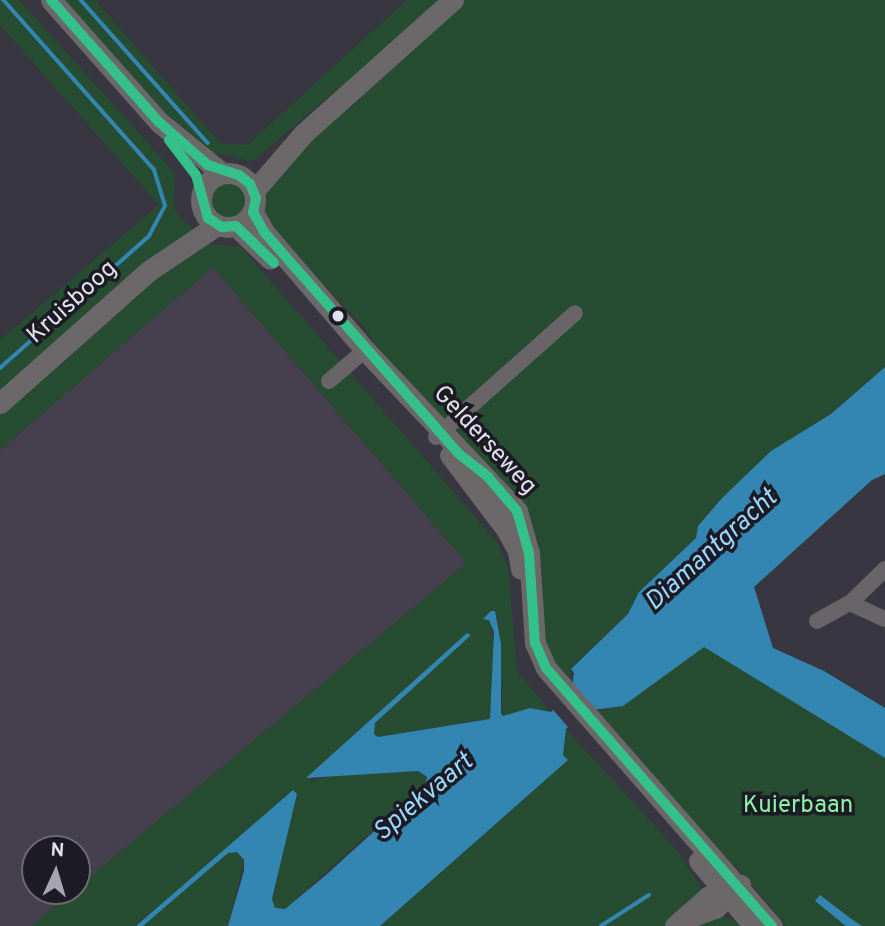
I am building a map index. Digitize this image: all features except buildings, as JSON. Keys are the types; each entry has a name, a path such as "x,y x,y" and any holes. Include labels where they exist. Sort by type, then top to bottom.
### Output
{"street":[{"path":"51,0 159,122 202,198 208,218 227,225 253,212 254,191 304,133 453,0"},
{"path":"159,122 254,191"},
{"path":"202,198 230,174 304,133"},
{"name":"Kruisboog","path":"150,270 202,198"},
{"name":"Gelderseweg","path":"253,212 264,232 362,352 438,436 517,511 528,543 535,643 555,688 731,890 772,926"},
{"name":"Kruisboog","path":"0,403 150,270 227,225"},
{"name":"Gelderseweg","path":"227,225 362,352"},
{"path":"438,436 575,313"},
{"path":"330,381 362,352"},
{"path":"817,621 850,603 885,569"},
{"path":"850,603 885,619"},
{"path":"681,922 731,890"},
{"name":"Gelderseweg","path":"731,890 754,926"}],"shaded area":[{"path":"213,267 467,563 91,876 91,835 21,835 21,905 56,905 31,926 0,926 0,450"}],"green space":[{"path":"0,0 19,0 175,173 174,207 181,218 210,244 241,247 497,542 508,566 517,671 551,712 530,708 503,716 498,628 494,618 489,619 495,644 490,719 378,737 372,729 381,717 308,782 338,774 418,771 428,781 285,909 275,909 272,899 297,794 293,790 136,926 31,926 56,905 91,905 91,876 467,563 213,267 0,450 0,340 159,205 0,25"},
{"path":"60,0 95,0 220,143 247,145 407,0 442,0 252,162 218,153 206,157 167,121"},
{"path":"462,0 885,0 885,367 831,414 771,451 722,498 698,526 696,538 639,592 628,614 571,668 571,694 544,661 542,568 538,541 526,517 388,363 364,327 259,218 265,185 312,135"},
{"path":"228,182 240,188 246,200 240,212 228,218 216,212 210,200 216,188"},
{"name":"Kuierbaan","path":"709,636 885,758 885,926 787,926 736,867 710,852 586,711 606,710"},
{"path":"566,729 677,850 703,891 696,901 664,926 380,926 567,761 563,755"},
{"path":"228,852 237,852 244,860 228,926 143,926"},
{"path":"725,916 745,926 698,926 714,918"}],"water":[{"path":"885,367 885,474 872,480 754,587 773,648 824,671 885,708 885,758 704,647 623,706 586,711 566,729 563,755 568,760 380,926 228,926 244,871 244,860 237,852 228,853 143,926 136,926 293,790 297,794 272,899 275,908 285,909 326,875 425,785 427,777 418,771 306,778 467,633 471,635 375,723 374,734 378,737 490,719 494,632 489,620 483,619 491,611 495,611 501,644 501,713 503,716 530,708 551,712 571,694 574,673 571,669 628,614 639,592 696,538 698,526 722,498 771,451 831,414"},
{"path":"820,895 862,926 846,926 815,901"}],"pier":[{"path":"568,692 588,715 570,730 551,707"}],"waterway":[{"path":"0,368 149,236 165,206 154,170 3,0"},
{"path":"81,0 208,143"},
{"path":"601,926 649,895"}],"transit line":[{"path":"51,0 159,122 208,165 239,175 250,184 256,198 253,212 264,232 459,454 488,477 517,511 529,553 535,643 546,668 772,926"},
{"path":"169,140 196,175 208,218 222,227 236,226 274,263"}],"water label":[{"name":"Diamantgracht","path":"712,551"},
{"name":"Spiekvaart","path":"424,798"}]}
